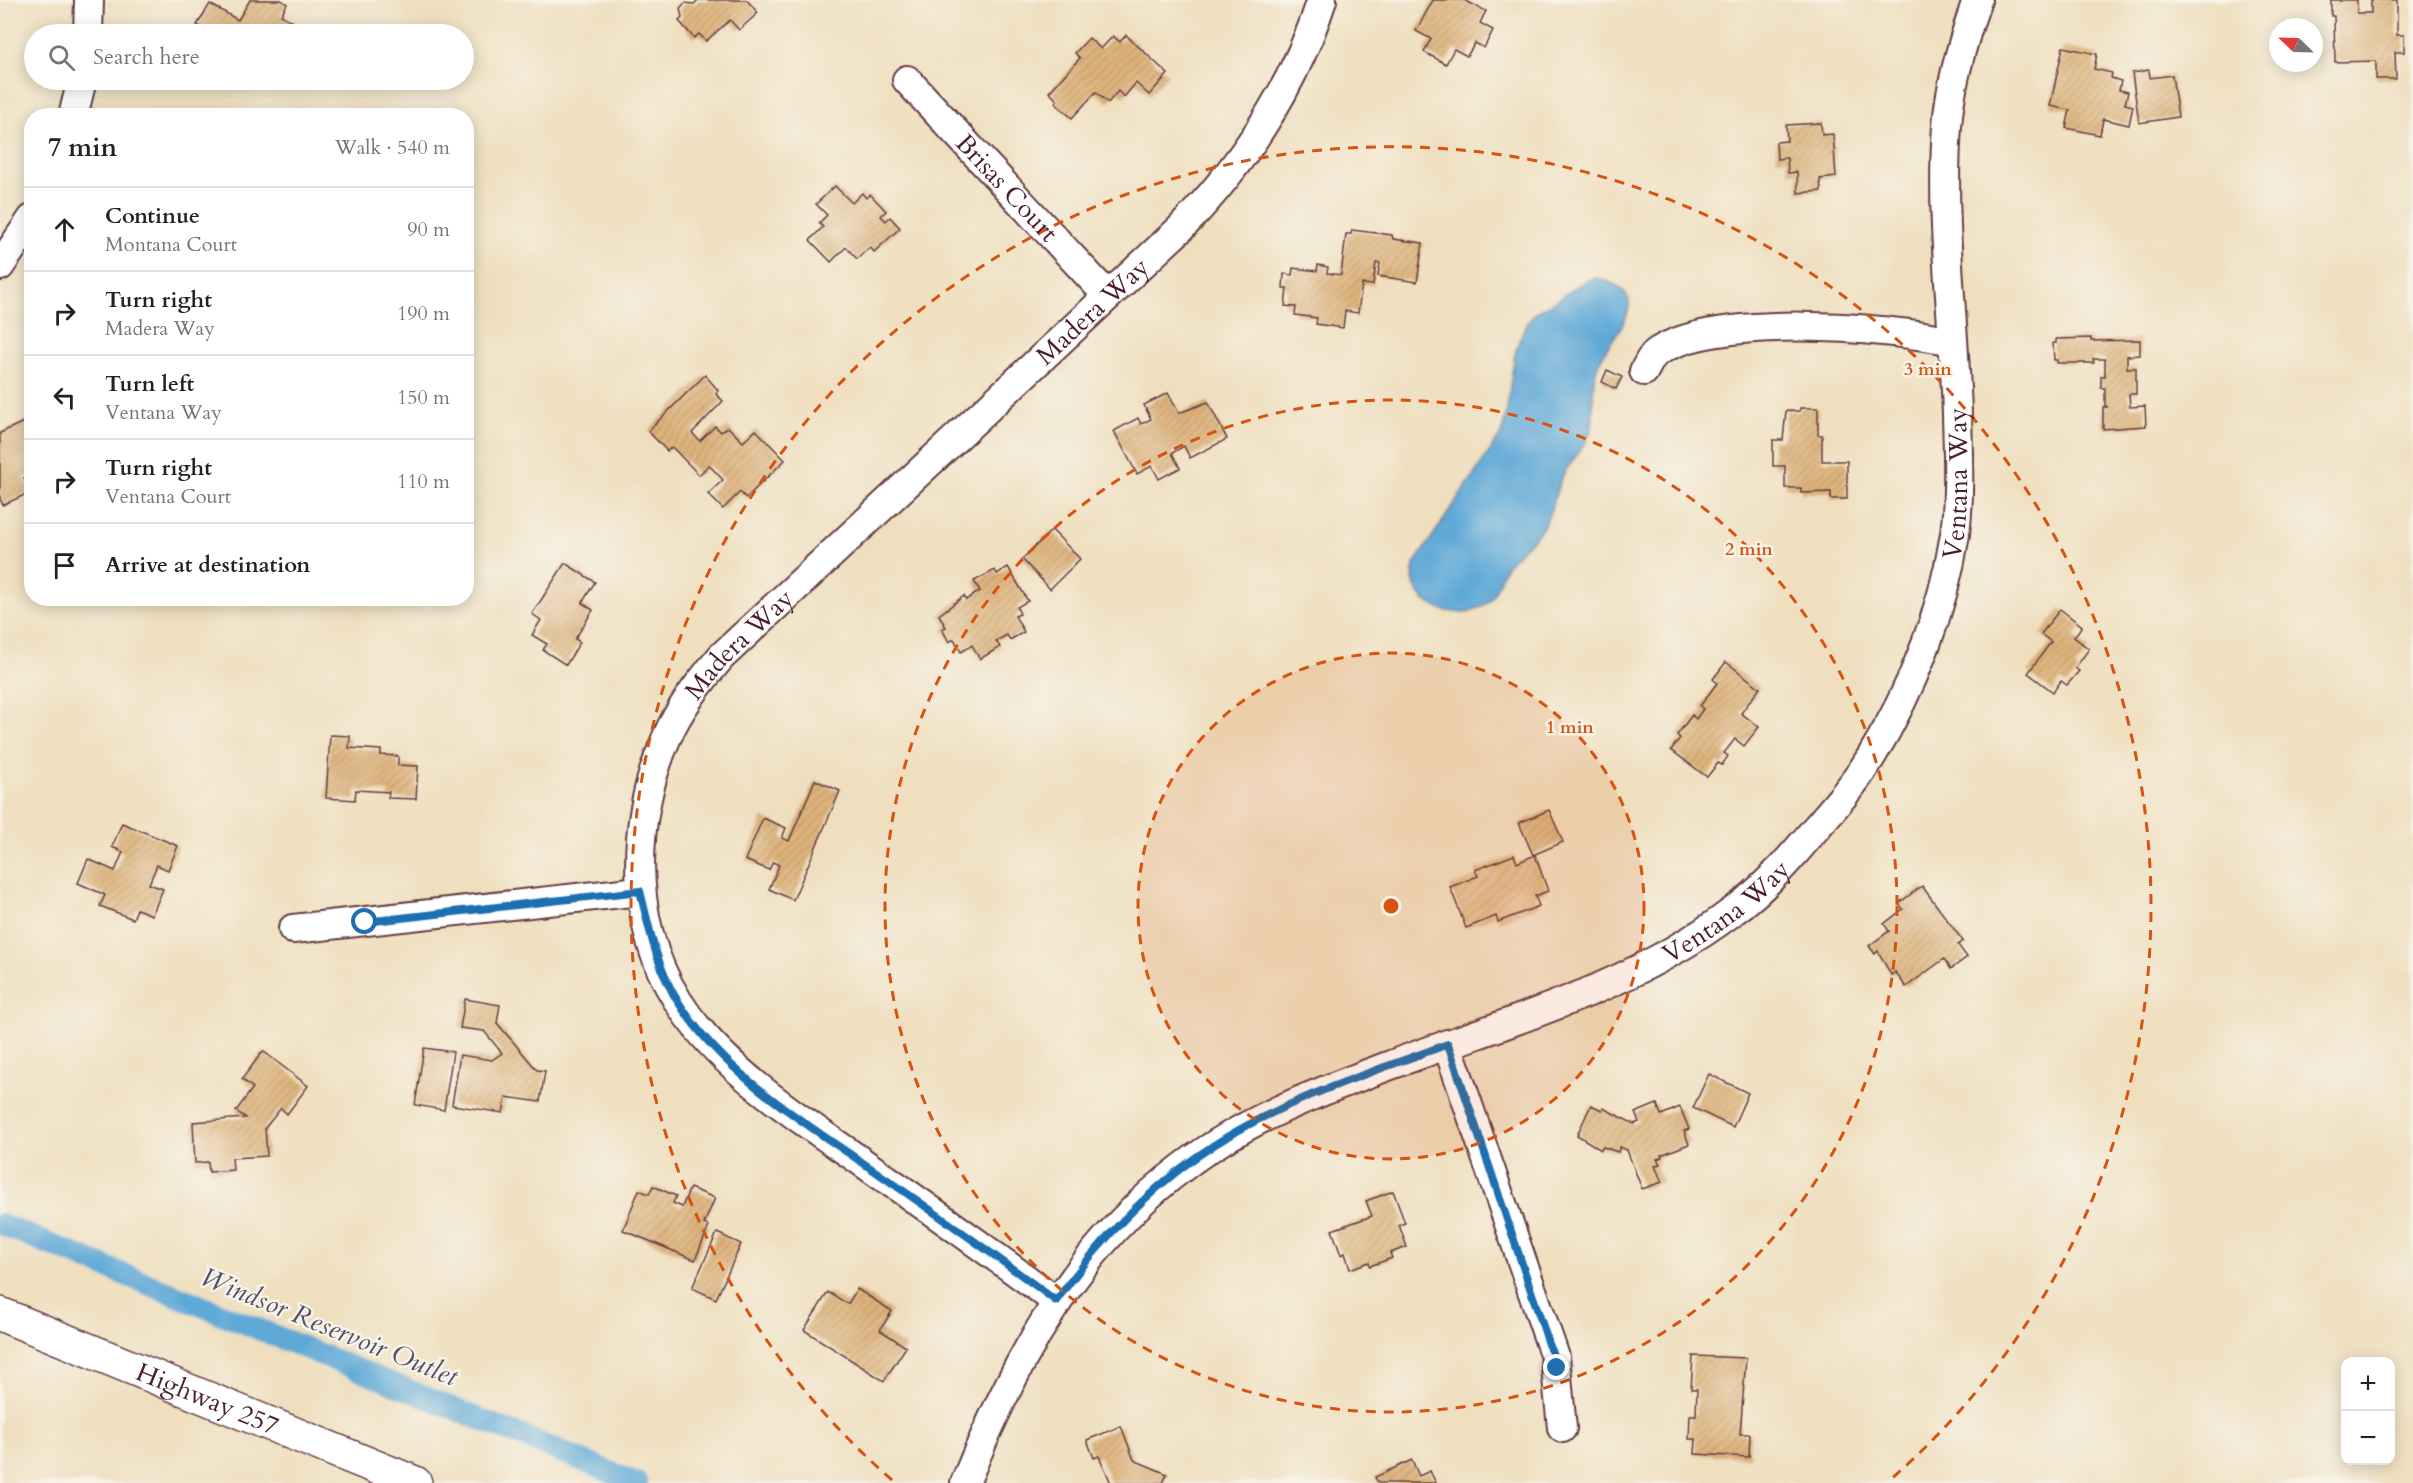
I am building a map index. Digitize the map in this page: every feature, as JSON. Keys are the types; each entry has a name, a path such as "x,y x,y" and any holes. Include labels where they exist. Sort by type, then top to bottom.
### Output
{"main road":[{"name":"Highway 257","path":"0,1314 415,1483"}],"street":[{"path":"88,24 89,0"},
{"name":"Madera Way","path":"1056,1301 817,1130 728,1061 689,1017 674,994 659,963 640,891 638,861 649,791 666,739 695,689 721,657 1192,216 1231,171 1263,127 1297,62 1322,0"},
{"name":"Ventana Way","path":"965,1483 1005,1391 1056,1301 1083,1264 1119,1223 1150,1193 1215,1145 1294,1102 1596,989 1669,953 1715,925 1772,877 1856,780 1903,697 1920,658 1945,583 1955,532 1958,475 1953,341 1945,220 1947,124 1954,80 1977,0"},
{"name":"Brisas Court","path":"907,80 1107,296"},
{"path":"75,108 80,90"},
{"path":"0,266 24,231"},
{"path":"1644,370 1655,353 1675,343 1701,335 1749,329 1827,327 1883,330 1953,341"},
{"path":"293,929 640,891"},
{"path":"1448,1044 1555,1357 1562,1428"}],"water":[{"path":"1596,278 1616,285 1626,294 1629,305 1620,328 1597,367 1590,433 1561,480 1546,522 1505,568 1496,590 1486,604 1460,612 1442,610 1433,606 1416,589 1413,579 1414,564 1500,436 1508,406 1514,358 1524,329 1540,310 1580,285"}],"building":[{"path":"250,0 281,0 287,4 281,15 293,22 292,24 198,24 210,4 238,20"},
{"path":"698,0 747,0 758,13 739,30 730,20 706,41 699,34 694,38 679,21 682,18 680,8 685,3 694,4"},
{"path":"1433,0 1464,0 1486,11 1480,23 1493,30 1484,48 1475,43 1467,56 1454,49 1446,64 1424,52 1431,39 1416,31"},
{"path":"2331,0 2357,0 2357,13 2371,13 2371,0 2397,0 2397,35 2404,35 2404,52 2395,52 2396,79 2376,79 2376,61 2335,62 2334,16 2331,16"},
{"path":"1126,35 1168,74 1149,95 1136,83 1124,97 1118,91 1108,103 1096,92 1072,118 1055,103 1057,100 1049,92 1080,58 1075,53 1089,38 1101,49 1113,36 1120,42"},
{"path":"2063,47 2097,54 2094,69 2112,73 2111,78 2121,81 2119,90 2128,92 2125,104 2133,106 2129,125 2103,119 2100,135 2066,128 2070,110 2050,106"},
{"path":"2149,70 2150,78 2172,75 2178,117 2139,123 2132,73"},
{"path":"1821,123 1822,135 1833,134 1836,177 1820,179 1821,191 1798,193 1797,172 1788,173 1787,158 1777,159 1776,142 1787,141 1786,125"},
{"path":"835,186 852,203 862,193 866,198 870,194 886,211 881,216 886,221 890,217 900,228 874,252 870,247 857,259 846,247 831,262 810,240 823,227 819,223 827,215 816,204"},
{"path":"1352,230 1392,235 1393,239 1423,243 1417,282 1378,276 1380,263 1376,263 1373,285 1362,284 1358,313 1345,311 1343,328 1316,324 1317,318 1295,315 1296,307 1285,306 1287,288 1283,288 1284,274 1292,275 1293,268 1317,271 1318,265 1328,267 1327,273 1341,275 1346,234 1351,234"},
{"path":"2091,338 2091,341 2140,340 2140,355 2127,356 2127,368 2136,368 2136,394 2129,394 2130,407 2145,406 2146,426 2103,429 2103,407 2108,407 2105,406 2105,388 2101,388 2101,376 2105,376 2105,359 2093,359 2094,363 2057,363 2057,360 2054,360 2053,343 2056,343 2056,339"},
{"path":"1607,370 1622,377 1616,389 1602,382"},
{"path":"705,375 718,390 716,394 723,401 692,433 700,441 715,426 721,432 728,427 743,442 756,430 785,460 746,498 740,492 723,509 708,494 723,480 709,465 699,475 672,447 667,451 648,431"},
{"path":"1168,393 1179,413 1208,402 1227,439 1190,458 1184,446 1172,453 1180,468 1159,479 1152,466 1137,474 1114,431 1138,418 1141,424 1151,419 1144,405"},
{"path":"1800,408 1818,408 1818,435 1822,435 1822,461 1847,461 1847,499 1831,499 1831,492 1801,493 1801,488 1785,488 1785,466 1773,466 1773,440 1783,440 1786,411 1800,411"},
{"path":"24,422 24,495 3,505 0,499 0,433"},
{"path":"1052,530 1080,559 1050,589 1022,559"},
{"path":"565,563 595,582 582,603 593,610 575,639 580,642 566,665 543,650 547,644 532,635 541,620 532,614"},
{"path":"1008,567 1028,601 1017,607 1020,614 1015,616 1024,632 1010,640 1007,635 996,641 1000,647 980,659 972,645 961,652 954,639 949,642 942,629 946,627 939,615 964,596 966,600 980,591 974,581 995,570 997,574"},
{"path":"2060,609 2082,626 2074,637 2089,649 2075,668 2079,671 2067,685 2061,681 2053,692 2028,673 2051,642 2041,634"},
{"path":"1726,662 1760,688 1741,713 1759,727 1744,746 1735,739 1724,753 1728,756 1722,765 1718,763 1707,777 1671,750 1680,738 1677,735 1692,715 1696,719 1703,709 1700,706 1717,683 1713,679"},
{"path":"330,735 350,736 349,748 381,750 381,755 398,756 398,765 418,766 416,799 388,798 389,792 356,790 355,800 326,798"},
{"path":"815,780 840,791 793,900 769,889 779,865 773,862 769,870 745,860 763,818 786,828 782,838 789,841"},
{"path":"1549,810 1563,842 1533,855 1519,823"},
{"path":"122,823 178,846 168,870 157,865 149,884 163,889 152,915 137,909 133,919 100,906 105,895 78,883 88,859 115,871 123,852 112,847"},
{"path":"1514,855 1517,863 1535,855 1548,891 1535,896 1539,906 1498,922 1496,916 1466,928 1450,887 1478,876 1475,870"},
{"path":"1922,886 1963,941 1958,945 1967,957 1951,969 1944,959 1906,987 1895,972 1891,975 1878,951 1875,954 1869,946 1889,931 1884,924 1903,909 1899,903"},
{"path":"465,999 500,1005 497,1023 537,1070 545,1071 540,1102 506,1097 503,1113 452,1105 460,1055 492,1060 502,1053 484,1031 460,1028"},
{"path":"424,1048 453,1052 444,1110 415,1105"},
{"path":"263,1051 308,1086 287,1114 281,1108 265,1128 267,1156 232,1158 233,1170 209,1172 208,1162 195,1163 193,1122 246,1118 236,1111 253,1088 242,1079"},
{"path":"1709,1074 1748,1093 1733,1127 1693,1108"},
{"path":"1657,1104 1661,1115 1680,1107 1689,1129 1684,1131 1689,1144 1661,1155 1662,1157 1657,1159 1660,1164 1655,1166 1662,1182 1642,1189 1627,1150 1620,1147 1618,1152 1603,1147 1601,1150 1577,1135 1591,1105 1602,1110 1603,1108 1634,1124 1639,1122 1635,1113"},
{"path":"653,1186 676,1196 673,1203 682,1207 690,1188 715,1198 704,1224 709,1226 695,1260 623,1230 639,1190 649,1194"},
{"path":"1393,1191 1405,1223 1399,1225 1407,1247 1390,1253 1392,1258 1370,1266 1369,1262 1350,1269 1345,1253 1341,1255 1332,1230 1372,1216 1366,1201"},
{"path":"717,1233 741,1244 716,1299 692,1288"},
{"path":"857,1289 892,1311 880,1330 906,1347 884,1381 804,1330 828,1292 848,1304"},
{"path":"1693,1356 1746,1358 1740,1434 1750,1434 1749,1457 1695,1454 1696,1439 1689,1439 1690,1415 1696,1415 1697,1389 1691,1389"},
{"path":"1121,1426 1134,1460 1167,1474 1163,1483 1111,1483 1099,1456 1094,1458 1087,1440"},
{"path":"1412,1460 1419,1476 1430,1471 1436,1483 1378,1483 1375,1477"}],"waterway":[{"name":"Windsor Reservoir Outlet","path":"0,1224 637,1483"}],"route":[{"path":"365,922 640,891 659,963 674,994 689,1017 728,1061 746,1078 817,1130 1056,1301 1083,1264 1119,1223 1150,1193 1215,1145 1246,1126 1294,1102 1448,1044 1557,1368"}]}
